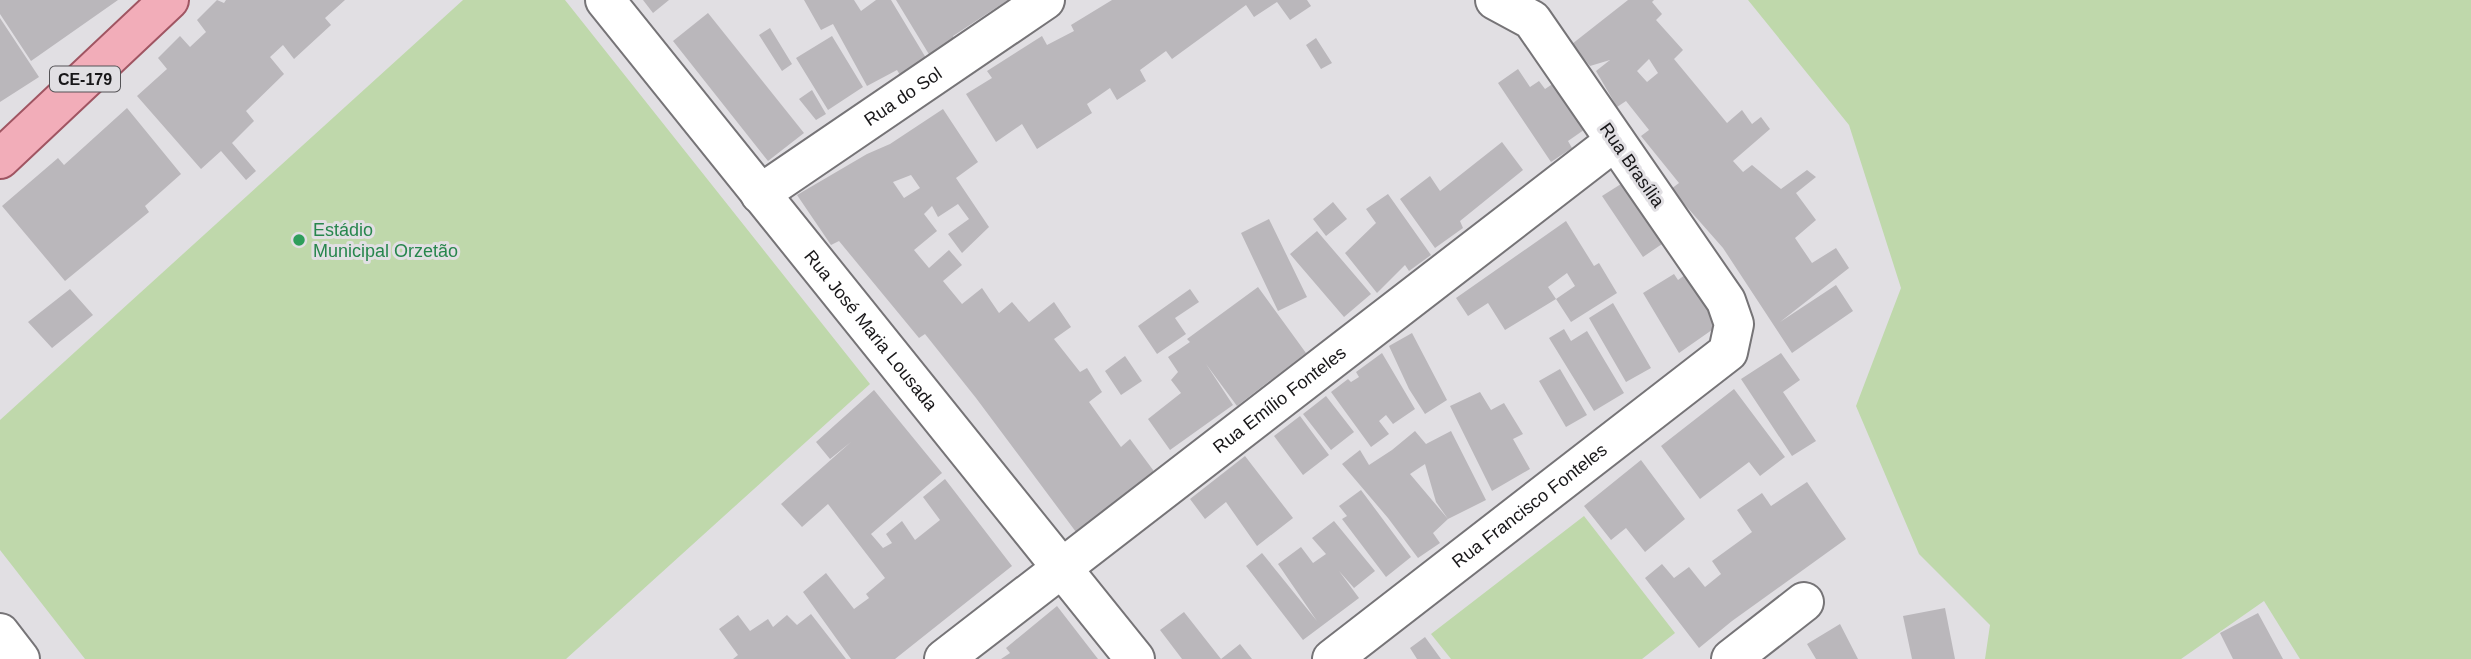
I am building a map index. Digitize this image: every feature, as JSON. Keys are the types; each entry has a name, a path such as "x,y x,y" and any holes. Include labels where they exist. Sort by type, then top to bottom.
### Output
{"main road":[{"name":"CE-179","path":"0,159 169,0"}],"street":[{"name":"Rua José Maria Lousada","path":"605,0 1135,659"},
{"name":"Rua do Sol","path":"760,194 1045,0"},
{"name":"Rua Brasília","path":"1495,0 1532,20 1726,300 1734,324 1728,352"},
{"name":"Rua Emílio Fonteles","path":"944,659 1615,141"},
{"name":"Rua Francisco Fonteles","path":"1332,659 1728,352"},
{"path":"1731,659 1804,602"},
{"path":"0,633 20,659"}],"green space":[{"path":"463,0 565,0 870,384 566,659 85,659 0,550 0,420"},
{"path":"1748,0 2471,0 2471,659 2300,659 2264,601 2181,659 1985,659 1990,625 1919,554 1856,406 1901,288 1849,125"},
{"path":"1584,516 1675,633 1642,659 1451,659 1431,634"}],"building":[{"path":"0,0 118,0 31,61 0,14"},
{"path":"217,0 224,3 226,0 345,0 325,18 331,25 294,59 283,45 270,57 284,74 246,111 254,121 232,143 256,171 246,180 221,151 201,169 137,96 167,69 158,58 180,36 190,47 206,32 197,20"},
{"path":"643,0 669,0 653,13"},
{"path":"804,0 854,0 861,11 876,0 891,0 926,58 900,75 897,70 867,86 833,24 821,30"},
{"path":"896,0 1008,0 953,36 955,40 930,56"},
{"path":"1112,0 1307,0 1311,6 1290,20 1277,2 1254,17 1246,5 1172,59 1166,51 1140,70 1146,81 1117,100 1110,88 1087,104 1092,113 1037,149 1022,124 996,142 966,94 992,78 987,71 1042,36 1047,45 1074,31 1071,25"},
{"path":"1628,0 1654,0 1652,2 1662,14 1656,20 1683,50 1674,59 1727,123 1742,110 1752,124 1761,117 1770,129 1733,161 1743,172 1752,165 1781,189 1807,170 1816,177 1796,193 1816,220 1795,238 1812,263 1836,248 1849,268 1780,322 1836,285 1853,311 1792,353 1723,248 1671,189 1679,183 1641,136 1649,130 1626,101 1617,107 1596,71 1610,60 1590,66 1572,44","holes":["1649,59 1658,73 1647,82 1637,71"]},
{"path":"708,13 804,133 768,161 673,41"},
{"path":"0,18 39,77 0,102"},
{"path":"770,28 792,64 782,71 759,35"},
{"path":"832,36 863,87 828,110 796,58"},
{"path":"1316,38 1332,63 1321,69 1306,45"},
{"path":"1518,69 1530,87 1539,81 1545,89 1560,79 1591,125 1568,141 1572,148 1551,162 1498,83"},
{"path":"812,90 826,114 816,120 799,99"},
{"path":"127,108 181,174 145,206 149,212 65,281 2,206 58,158 64,165"},
{"path":"943,109 978,162 956,178 989,227 962,253 948,234 969,219 958,204 938,217 932,206 924,214 937,231 914,250 929,268 949,250 962,265 943,281 962,304 982,288 999,313 1012,302 1029,322 1054,302 1071,327 1054,339 1080,372 1087,368 1102,392 1089,402 1121,447 1130,439 1156,474 1076,532 925,334 919,338 839,241 831,245 797,195 867,154 890,144","holes":["911,175 920,188 904,198 893,182"]},
{"path":"1502,142 1523,170 1460,221 1463,228 1435,248 1400,199 1430,176 1440,191"},
{"path":"1621,184 1662,244 1643,257 1602,196"},
{"path":"1388,194 1431,255 1409,271 1405,265 1377,293 1345,253 1376,223 1366,209"},
{"path":"1333,202 1347,219 1326,236 1313,219"},
{"path":"1269,219 1307,297 1278,311 1241,233"},
{"path":"1566,221 1594,266 1599,263 1617,293 1571,322 1556,299 1505,330 1488,303 1468,316 1456,298","holes":["1567,273 1575,286 1556,299 1548,287"]},
{"path":"1317,231 1371,294 1344,317 1290,254"},
{"path":"1674,274 1678,280 1685,275 1719,325 1679,353 1643,293"},
{"path":"1258,287 1306,353 1237,406 1206,364 1233,405 1170,450 1148,419 1181,393 1171,380 1178,372 1168,357 1190,342 1187,339"},
{"path":"70,289 93,315 52,348 28,322"},
{"path":"1190,289 1199,302 1175,318 1186,334 1157,354 1138,326"},
{"path":"1613,303 1651,368 1626,382 1589,318"},
{"path":"1564,329 1571,341 1587,331 1624,393 1594,411 1549,338"},
{"path":"1412,333 1447,400 1425,414 1409,389 1389,346"},
{"path":"1382,353 1415,409 1393,424 1386,415 1379,421 1389,434 1371,447 1331,392 1348,379 1351,382 1359,377 1356,372"},
{"path":"1781,353 1800,380 1783,392 1816,441 1792,456 1741,379"},
{"path":"1125,356 1142,381 1121,395 1105,371"},
{"path":"1560,369 1587,415 1566,427 1539,381"},
{"path":"1734,389 1785,457 1760,476 1749,462 1700,499 1661,446"},
{"path":"874,390 942,473 871,534 883,548 892,543 886,534 902,521 915,540 940,520 923,497 945,479 1012,566 895,659 851,659 803,592 826,573 854,609 869,598 866,594 885,578 828,504 802,527 781,504 851,442 830,459 816,442"},
{"path":"1480,392 1491,410 1504,403 1523,434 1513,439 1530,469 1492,491 1450,406"},
{"path":"1326,396 1354,432 1331,450 1303,414"},
{"path":"1300,416 1329,455 1303,475 1274,436"},
{"path":"1415,431 1426,444 1451,431 1486,500 1448,519 1433,533 1440,543 1418,558 1342,464 1360,450 1369,465","holes":["1425,464 1436,502 1448,519 1410,474"]},
{"path":"1245,456 1293,518 1257,546 1226,502 1205,519 1190,499"},
{"path":"1641,460 1685,519 1645,552 1626,528 1611,540 1584,506"},
{"path":"1807,482 1846,539 1699,648 1645,578 1662,564 1674,578 1689,567 1705,587 1721,574 1712,561 1752,532 1737,510 1762,493 1771,506"},
{"path":"1361,490 1411,557 1386,577 1342,519 1347,516 1339,506"},
{"path":"1334,521 1375,571 1354,588 1339,571 1359,598 1303,640 1246,566 1262,553 1317,621 1278,564 1301,547 1313,563 1326,554 1312,538"},
{"path":"1057,606 1098,659 1001,659 1010,653 1006,648"},
{"path":"1945,608 1955,659 1912,659 1903,616"},
{"path":"1184,612 1221,659 1182,659 1160,630"},
{"path":"2258,613 2283,659 2233,659 2220,633"},
{"path":"811,614 846,659 733,659 738,655 719,629 738,615 750,631 768,619 773,627 787,615 797,625"},
{"path":"1840,624 1858,659 1816,659 1807,644"},
{"path":"1425,637 1441,659 1417,659 1410,648"},
{"path":"1240,644 1252,659 1221,659"}],"place":[{"name":"Estádio Municipal Orzetão","path":"299,240"}]}
